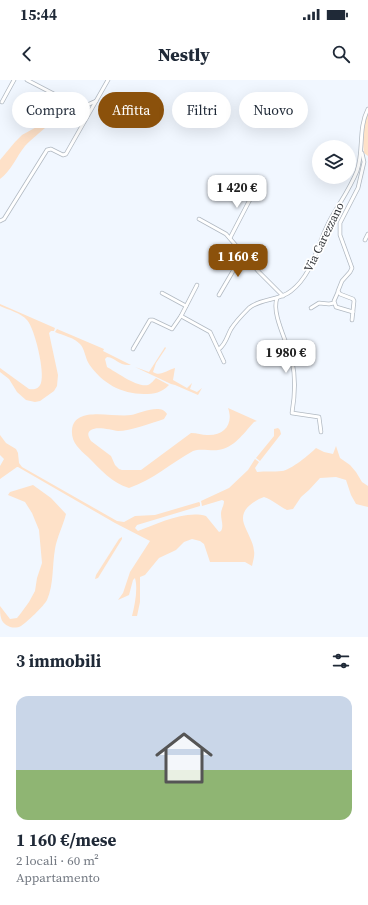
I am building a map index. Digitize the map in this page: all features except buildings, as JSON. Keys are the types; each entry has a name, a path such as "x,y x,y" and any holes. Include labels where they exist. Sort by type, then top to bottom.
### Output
{"street":[{"path":"2,102 14,80"},
{"path":"27,80 77,106 85,106 96,101"},
{"path":"0,220 4,219 47,150 51,149 62,155 66,154 108,80"},
{"name":"Via Carezzano","path":"219,350 225,344 232,327 249,308 258,303 283,296 293,290 308,271 327,226 352,181 358,166 361,151 363,120 368,109"},
{"path":"334,303 342,281 352,269 339,229 358,188 364,162 361,151"},
{"path":"230,238 257,186"},
{"path":"199,219 222,231 230,238 283,296"},
{"path":"366,240 368,234"},
{"path":"219,295 243,254"},
{"path":"133,349 150,320 153,320 172,330 197,285"},
{"path":"338,292 354,299 355,303 352,320"},
{"path":"162,293 186,306"},
{"path":"277,298 276,305 278,316 288,346 293,369 295,396 292,413 319,417 321,432"},
{"path":"311,308 319,303 334,303"},
{"path":"334,303 336,307 353,312"},
{"path":"181,316 209,331 224,362"}],"shaded area":[{"path":"367,112 368,156 364,153 363,142"},
{"path":"35,128 45,128 25,146 11,168 0,179 0,160 22,135"},
{"path":"0,304 55,328 54,331 49,333 58,375 57,386 54,391 40,401 35,402 26,400 17,392 9,379 0,372 0,368 29,389 36,389 41,383 42,370 36,341 30,325 22,315 0,306"},
{"path":"57,329 104,349 103,351 131,365 123,364 107,357 105,359 107,367 133,382 148,385 156,378 169,385 160,391 148,394 120,390 106,382 94,371 88,362 83,348 78,342 72,338 55,332"},
{"path":"165,347 166,348 156,363 153,372 158,374 175,368 173,380 187,388 192,383 190,389 197,392 202,388 198,395 135,367 149,372"},
{"path":"228,408 257,421 254,422 238,440 224,449 193,451 146,481 129,488 117,483 102,471 74,442 72,434 74,422 87,415 131,415 156,409 164,411 167,414 164,419 129,430 118,431 97,428 91,430 89,433 88,436 91,441 111,456 115,465 119,469 141,470 191,433 213,435 223,431 230,419"},
{"path":"278,428 281,434 260,461 256,458 274,436 274,429"},
{"path":"0,435 6,443 16,449 19,463 22,467 117,521 124,522 135,516 155,515 199,502 200,503 200,506 137,525 135,528 138,531 180,516 198,515 206,516 219,532 221,531 222,527 221,511 224,501 222,500 202,506 201,501 229,488 248,470 255,459 259,462 255,468 257,472 282,471 295,465 316,448 333,454 336,446 340,458 350,465 362,482 368,486 368,507 356,504 346,480 336,477 320,478 301,497 293,509 287,510 264,497 248,507 243,514 244,524 253,547 254,554 252,566 245,562 210,562 204,544 200,541 192,539 184,542 176,550 159,558 145,575 140,577 140,602 137,616 132,616 136,592 135,578 133,580 129,595 118,600 123,593 130,572 150,541 115,523 18,467 0,479 0,466 4,459 0,455"},
{"path":"33,485 51,498 66,514 56,545 52,581 47,600 31,618 21,626 15,628 6,625 2,621 0,606 10,619 17,618 35,591 37,578 42,563 39,530 32,513 25,502 8,495 10,492"},
{"path":"122,537 98,578 95,579 96,575 119,539"}]}
